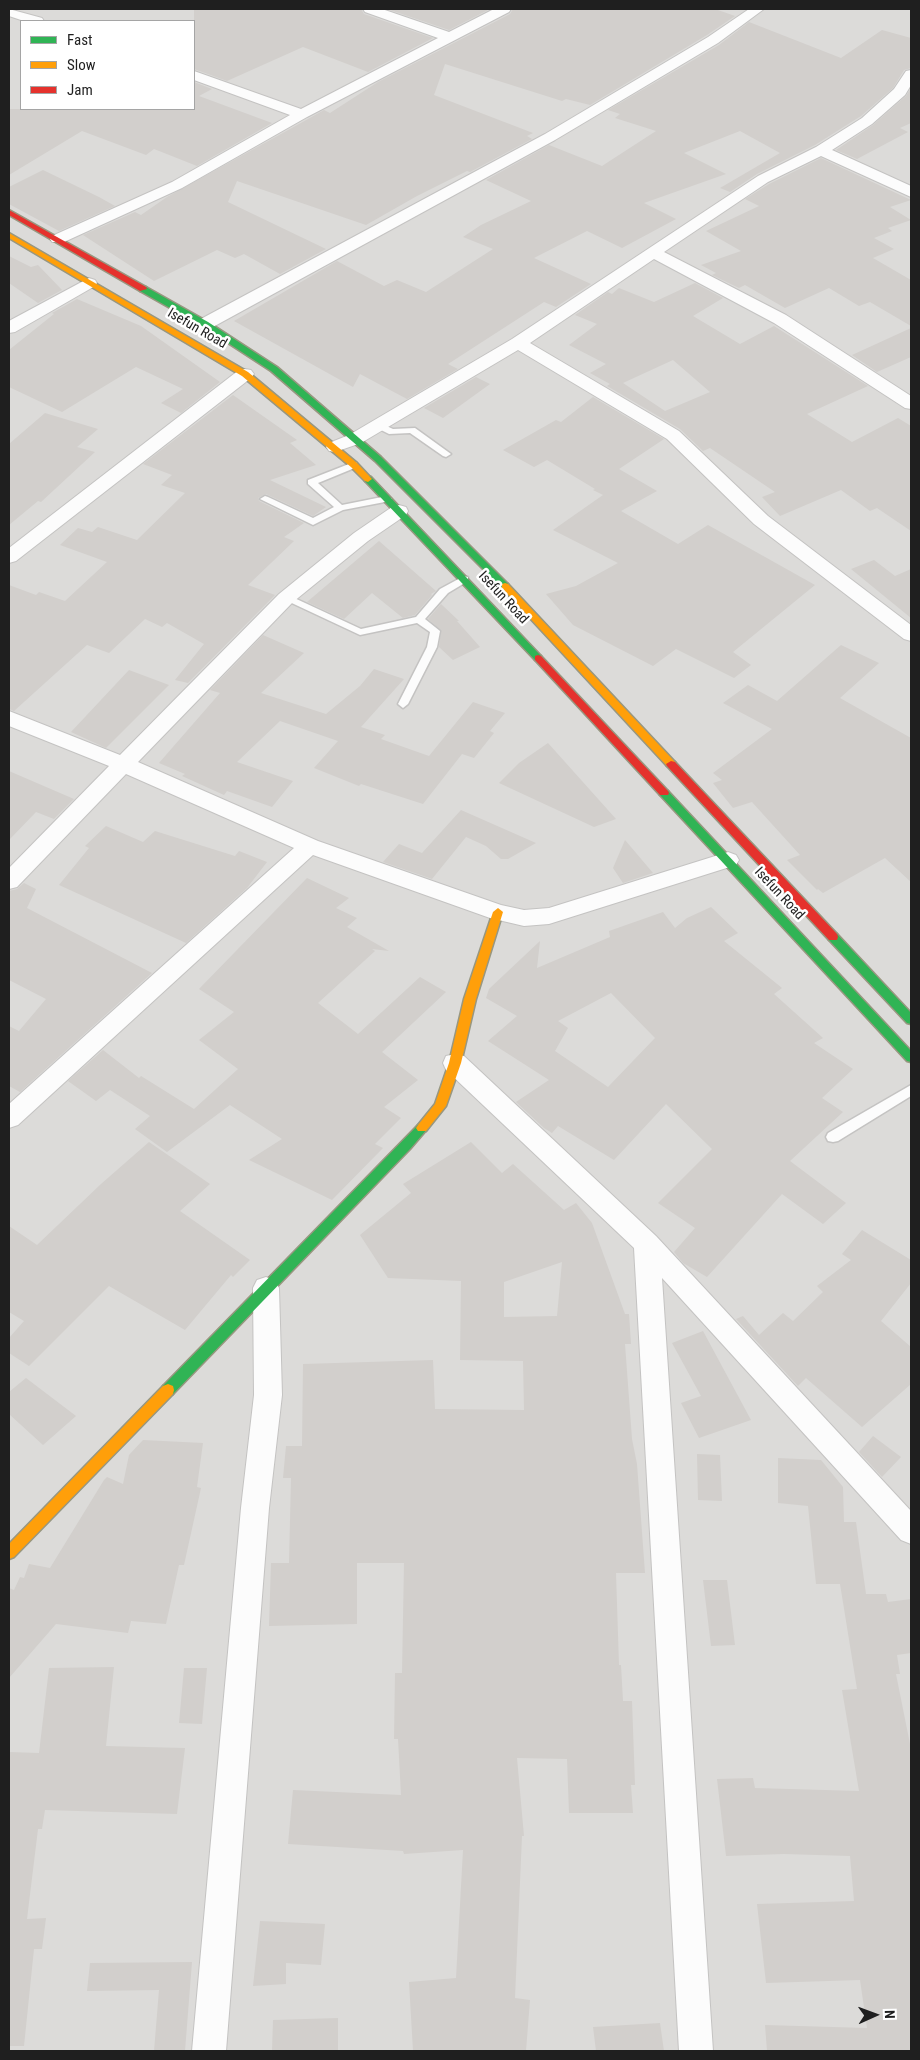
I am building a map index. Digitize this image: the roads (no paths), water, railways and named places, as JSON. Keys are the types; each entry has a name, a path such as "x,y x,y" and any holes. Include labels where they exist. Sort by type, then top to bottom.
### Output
{"street":[{"path":"370,9 449,37"},
{"path":"58,239 177,185 302,114 504,9"},
{"path":"205,324 550,137 713,40 757,9"},
{"path":"9,12 34,20"},
{"path":"335,447 356,439 518,343 763,178 821,150 867,121 900,92 911,74"},
{"path":"195,75 302,114"},
{"path":"821,150 911,192"},
{"name":"Isefun Road","path":"9,212 205,324 274,369 378,458 499,580 911,1020"},
{"name":"Isefun Road","path":"9,235 244,374 335,447 464,579 911,1058"},
{"path":"654,252 780,318 911,404"},
{"path":"9,328 89,283"},
{"path":"518,343 673,435 761,520 911,636"},
{"path":"9,557 244,374"},
{"path":"9,881 286,598 361,537 393,505"},
{"path":"9,718 123,764 310,846 498,912 524,918 549,916 728,860"},
{"path":"9,1118 310,846"},
{"path":"9,1553 406,1146 440,1106 455,1063 470,999 498,912"},
{"path":"455,1063 647,1244 911,1531"},
{"path":"647,1244 696,2051"},
{"path":"209,2051 255,1508 268,1395 266,1288"}],"lane":[{"path":"378,425 392,432 412,430 446,454"},
{"path":"340,508 311,482 354,465"},
{"path":"265,499 313,522 340,508 393,505"},
{"path":"286,598 360,632 419,619 444,591 464,579"},
{"path":"403,704 432,647 435,631 419,619"},
{"path":"833,1137 911,1090"}]}
